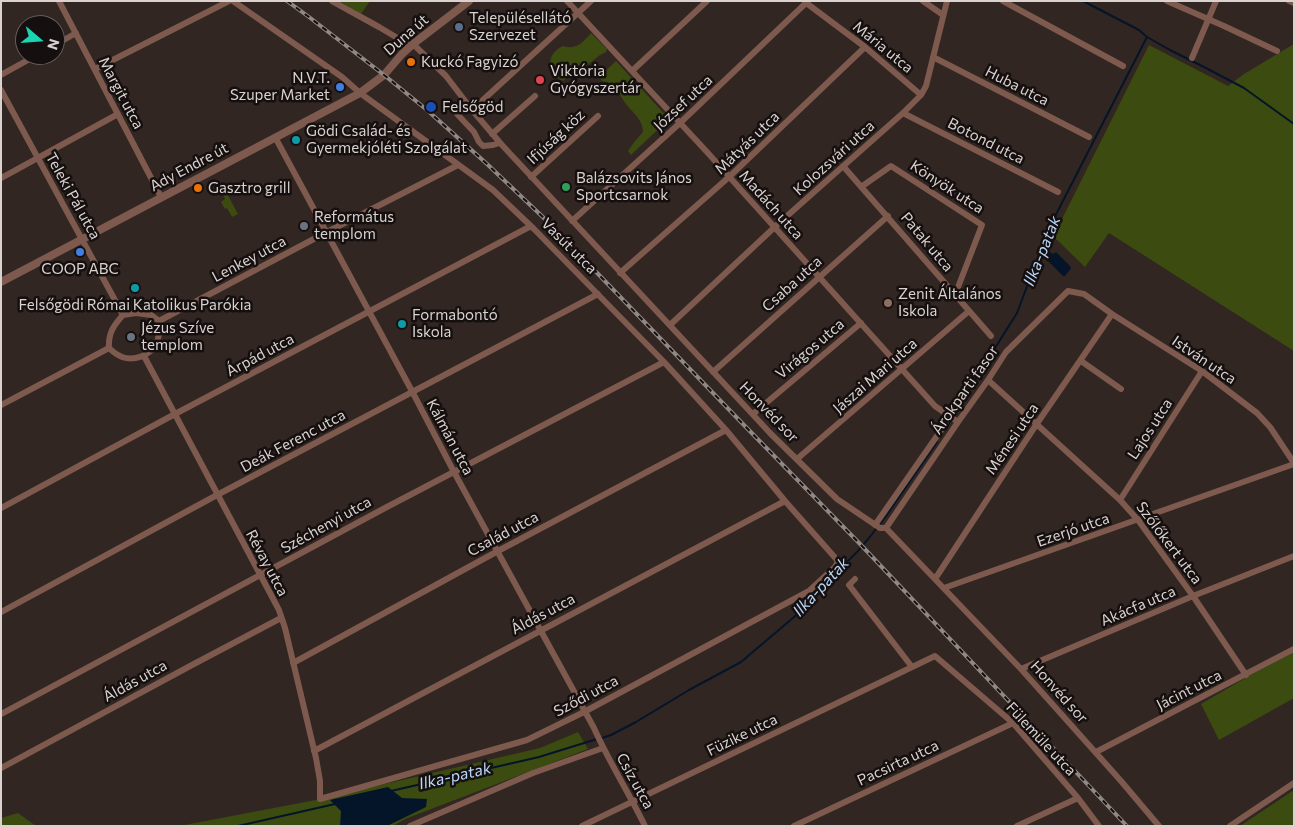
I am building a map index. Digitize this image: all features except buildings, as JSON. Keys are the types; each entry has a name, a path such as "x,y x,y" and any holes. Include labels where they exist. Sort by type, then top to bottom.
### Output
{"street":[{"name":"Margit utca","path":"59,1 161,197"},
{"path":"95,69 229,1"},
{"name":"Vasút utca","path":"233,1 342,77 493,190 531,226 664,362 726,430 838,561"},
{"name":"Honvéd sor","path":"332,1 412,45 446,76 500,143 713,372 837,499 879,527 944,588 1096,752 1159,826"},
{"name":"Duna út","path":"386,72 412,45 470,1"},
{"name":"Madách utca","path":"567,1 820,276 935,406 952,419"},
{"path":"472,110 591,1"},
{"path":"632,71 707,1"},
{"path":"923,1 943,15"},
{"name":"Kolozsvári utca","path":"670,325 921,95 926,86 947,1"},
{"path":"1003,1 1123,66"},
{"path":"1167,1 1277,51"},
{"path":"1192,58 1216,1"},
{"path":"1290,1 1294,3"},
{"name":"Mária utca","path":"806,2 865,47 921,95"},
{"name":"József utca","path":"572,221 680,123 806,2"},
{"path":"65,39 76,33"},
{"name":"Mátyás utca","path":"620,273 729,177 865,47"},
{"name":"Huba utca","path":"933,57 1089,137"},
{"path":"1,75 19,65"},
{"name":"Ady Endre út","path":"1,282 360,92 386,72"},
{"name":"Teleki Pál utca","path":"1,90 123,315"},
{"path":"492,134 535,96"},
{"path":"464,100 457,114 474,132 479,142 483,146 500,143"},
{"name":"Botond utca","path":"903,113 1058,192"},
{"path":"1,178 118,114"},
{"name":"Ifjúság köz","path":"531,177 598,116"},
{"name":"Kálmán utca","path":"275,137 413,392 454,472 594,728 601,745"},
{"name":"Lenkey utca","path":"160,321 458,165"},
{"name":"Patak utca","path":"843,166 991,336"},
{"name":"Könyök utca","path":"861,187 891,166 982,225 956,295"},
{"name":"Csaba utca","path":"713,372 888,216"},
{"name":"Árpád utca","path":"1,508 531,226"},
{"name":"Árokparti fasor","path":"879,527 952,419 988,380 1006,352 1068,292 1084,294"},
{"name":"Deák Ferenc utca","path":"1,612 598,294"},
{"name":"István utca","path":"1084,294 1202,371 1257,413 1270,427 1294,464"},
{"name":"Jászai Mari utca","path":"797,460 969,311"},
{"path":"136,313 151,315 160,321 156,346 144,356 128,358 120,356 109,348 111,330 123,315 136,313"},
{"name":"Ménesi utca","path":"935,579 1036,425 1112,314"},
{"name":"Virágos utca","path":"753,414 861,323"},
{"path":"1,405 109,348"},
{"name":"Révay utca","path":"144,356 279,610 314,750 320,781 320,798"},
{"path":"1081,361 1121,389"},
{"name":"Széchenyi utca","path":"1,714 385,508 664,362"},
{"name":"Lajos utca","path":"1120,500 1202,371"},
{"name":"Szőlőkert utca","path":"988,380 1120,500 1138,520 1193,596 1246,675"},
{"name":"Árokparti fasor","path":"879,527 946,423 952,419"},
{"name":"Család utca","path":"293,663 726,430"},
{"name":"Ezerjó utca","path":"944,588 1294,464"},
{"name":"Áldás utca","path":"314,750 785,501"},
{"name":"Akácfa utca","path":"1021,669 1193,596 1294,556"},
{"name":"Sződi utca","path":"320,798 527,740 584,712 809,591 835,567 838,561"},
{"path":"855,579 849,585 912,667"},
{"name":"Áldás utca","path":"1,768 281,618"},
{"name":"Jácint utca","path":"1096,752 1294,649"},
{"name":"Füzike utca","path":"582,826 935,656"},
{"name":"Fülemüle utca","path":"935,656 1013,723 1078,798 1099,826"},
{"name":"Pacsirta utca","path":"794,826 1013,723"},
{"path":"410,826 601,745"},
{"name":"Csíz utca","path":"601,745 645,826"},
{"path":"1230,826 1294,783"},
{"path":"1017,826 1078,798"}],"green space":[{"path":"339,1 370,1 361,14"},
{"path":"591,33 607,49 606,52 563,81 558,78 551,69 550,64 553,54 563,46 572,47 579,45"},
{"path":"1294,44 1294,351 1109,233 1085,267 1056,239 1056,231 1149,45 1228,86 1244,74"},
{"path":"616,61 669,119 631,155 628,151 643,132 641,122 621,97 617,87 602,81 599,77"},
{"path":"224,188 238,214 232,217 221,202 225,199 221,190"},
{"path":"1294,652 1294,698 1219,740 1201,704"},
{"path":"578,732 588,749 405,819 393,826 179,826 316,800 540,748"},
{"path":"1294,790 1294,826 1240,826"},
{"path":"18,813 36,826 1,826 1,818"}],"water":[{"path":"1050,252 1053,254 1056,252 1070,266 1071,268 1065,276 1046,259"},
{"path":"388,787 402,798 427,799 426,807 387,826 340,826 341,811 330,800"}],"waterway":[{"name":"Ilka-patak","path":"1083,1 1139,30 1147,37 1170,50 1244,88 1294,124"},
{"name":"Ilka-patak","path":"948,425 1017,313 1049,228 1147,37"},
{"name":"Ilka-patak","path":"602,738 636,722 741,662 807,606 869,538 937,442"},
{"name":"Ilka-patak","path":"391,791 539,757 597,739"},
{"name":"Ilka-patak","path":"238,826 335,804"}],"railway":[{"path":"287,1 427,110 546,220 861,545 1127,826"}],"place":[{"name":"Településellátó Szervezet","path":"459,27"},
{"name":"Kuckó Fagyizó","path":"411,62"},
{"name":"Viktória Gyógyszertár","path":"540,80"},
{"name":"N.V.T. Szuper Market","path":"340,87"},
{"name":"Felsőgöd","path":"431,107"},
{"name":"Gödi Család- és Gyermekjóléti Szolgálat","path":"296,140"},
{"name":"Balázsovits János Sportcsarnok","path":"566,187"},
{"name":"Gasztro grill","path":"198,188"},
{"name":"Református templom","path":"304,226"},
{"name":"COOP ABC","path":"80,252"},
{"name":"Felsőgödi Római Katolikus Parókia","path":"135,288"},
{"name":"Zenit Általános Iskola","path":"888,303"},
{"name":"Formabontó Iskola","path":"402,324"},
{"name":"Jézus Szíve templom","path":"131,337"}]}
